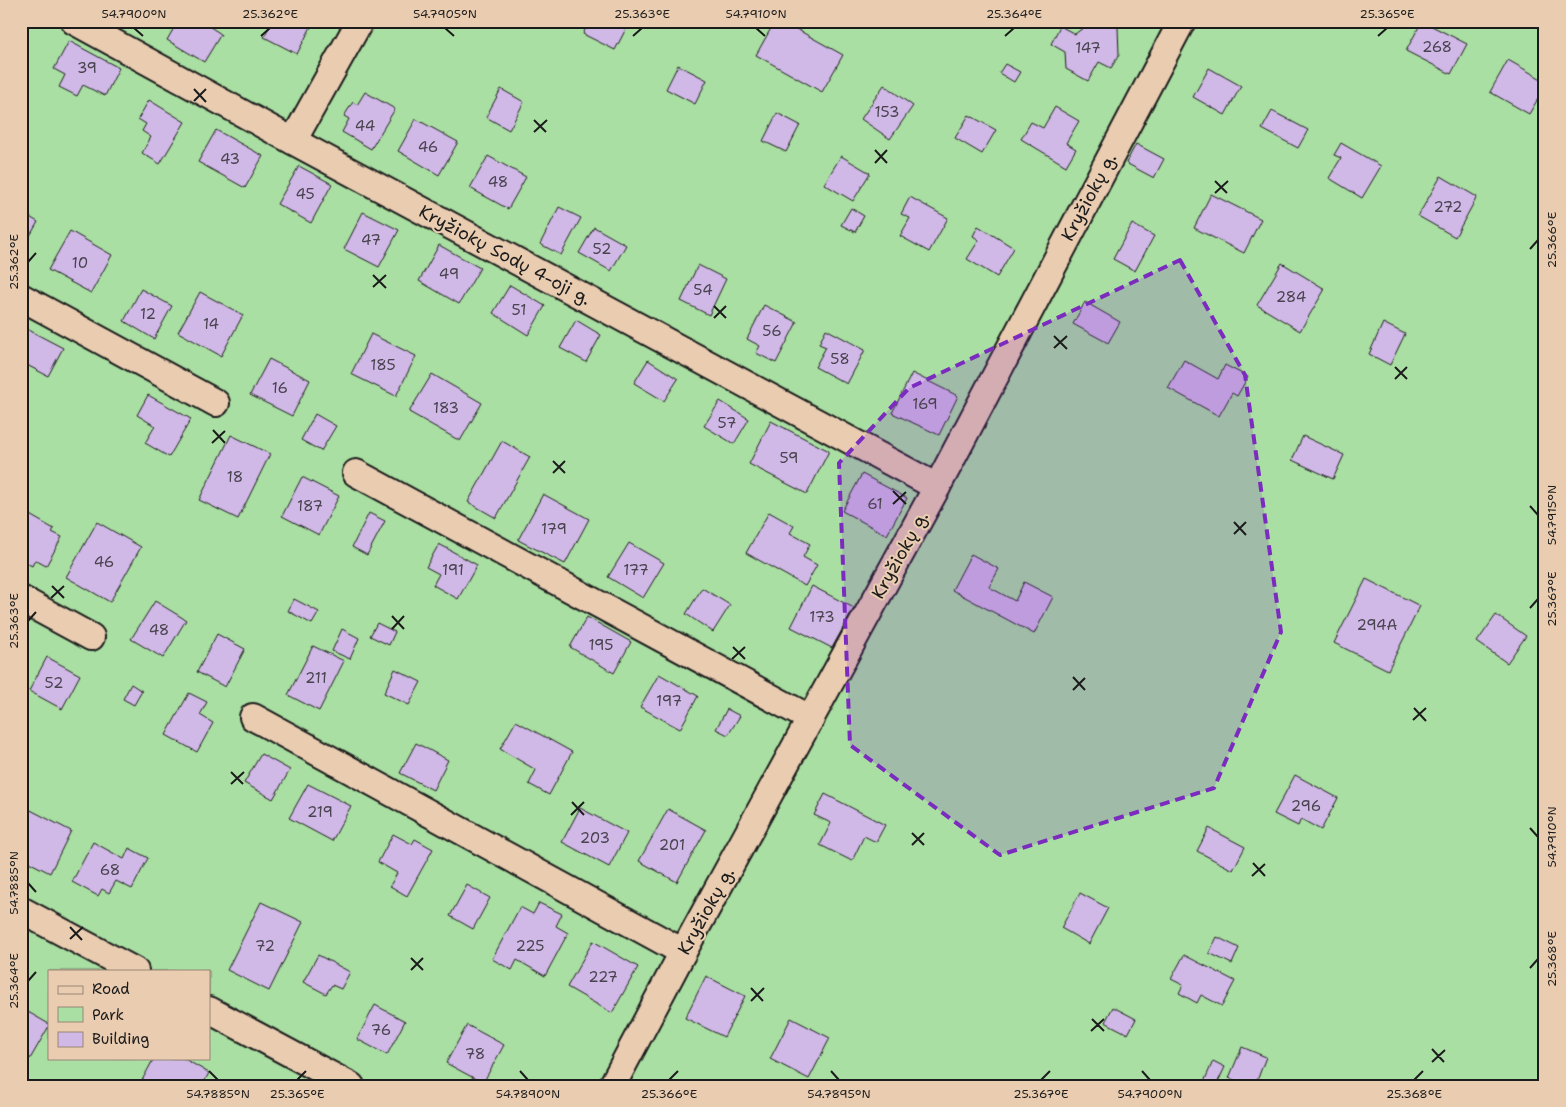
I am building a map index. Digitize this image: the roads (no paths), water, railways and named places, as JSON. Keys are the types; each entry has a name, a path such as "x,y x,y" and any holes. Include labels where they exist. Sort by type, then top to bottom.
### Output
{"street":[{"name":"Kryžiokų Sodų 4-oji g.","path":"74,21 293,141 937,487"},
{"path":"293,141 360,21"},
{"name":"Kryžiokų g.","path":"612,1086 937,487 1182,21"},
{"path":"21,297 216,402"},
{"path":"356,473 811,719"},
{"path":"21,599 91,637"},
{"path":"253,717 683,952"},
{"path":"21,910 133,970"},
{"path":"210,1011 352,1086"}]}
